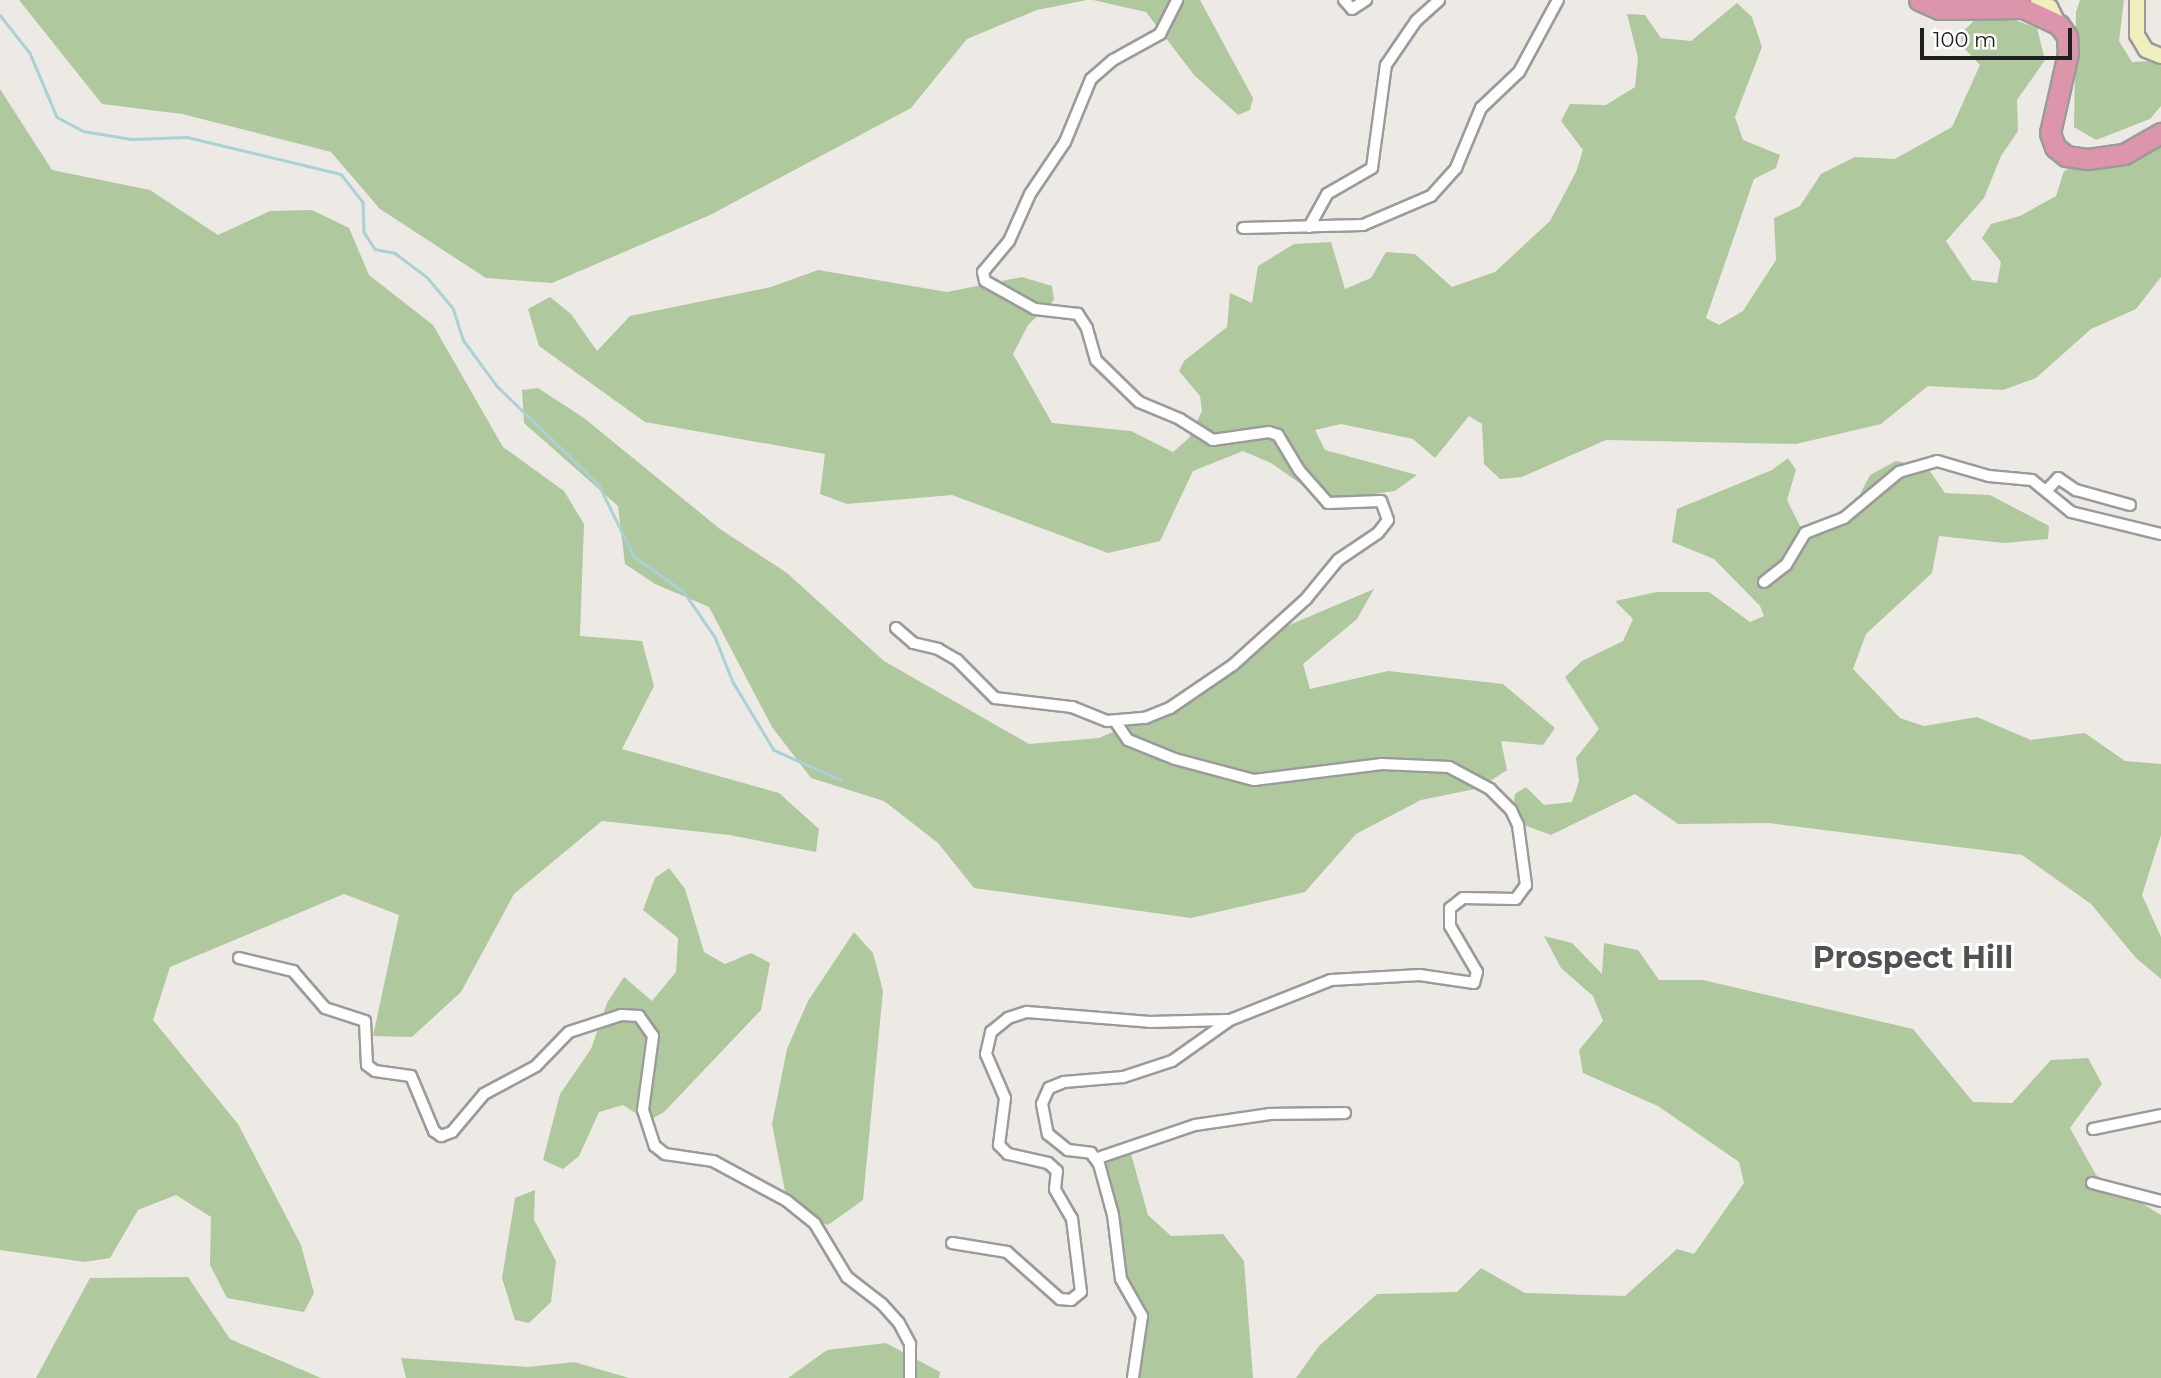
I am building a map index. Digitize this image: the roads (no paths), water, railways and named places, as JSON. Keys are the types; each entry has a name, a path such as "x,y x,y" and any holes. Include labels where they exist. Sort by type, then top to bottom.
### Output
{"highway":[{"path":"1919,0 1939,9 2023,8 2059,25 2067,36 2068,53 2050,133 2055,147 2066,156 2088,159 2124,153 2161,132"}],"street":[{"path":"896,628 913,643 938,649 957,660 995,698 1072,707 1115,721 1156,715 1219,675 1306,599 1338,560 1378,533 1388,520 1381,501 1328,503 1299,470 1278,435 1269,432 1213,440 1180,419 1139,402 1096,360 1087,328 1078,314 1035,309 985,281 983,272 1009,241 1030,194 1065,142 1091,79 1113,60 1160,34 1177,0"},
{"path":"1344,0 1352,9 1366,0"},
{"path":"1309,228 1327,194 1372,168 1386,65 1416,21 1439,0"},
{"path":"1243,228 1309,228 1377,221 1437,191 1456,168 1481,108 1519,72 1558,0"},
{"path":"2038,0 2050,7 2059,25"},
{"path":"2137,0 2137,35 2147,50 2161,56"},
{"path":"1764,582 1786,565 1805,533 1844,518 1882,482 1914,465 1949,463 1989,476 2032,480 2048,490 2061,506 2085,518 2161,534"},
{"path":"2048,490 2058,478 2076,490 2130,505"},
{"path":"1115,721 1128,740 1175,759 1254,780 1382,764 1449,767 1490,789 1518,825 1526,885 1522,895 1510,901 1463,898 1448,913 1477,972 1474,982 1429,975 1345,978 1230,1020 1172,1061 1123,1077 1065,1082 1049,1088 1042,1104 1048,1134 1068,1150 1098,1158 1195,1125 1270,1114 1345,1113"},
{"path":"239,958 292,971 325,1008 365,1021 367,1065 375,1071 408,1074 434,1131 444,1136 484,1094 536,1066 569,1031 613,1017 639,1016 653,1036 643,1110 655,1146 665,1154 713,1161 787,1201 816,1224 846,1277 899,1323 910,1344 910,1378"},
{"path":"952,1243 1007,1252 1060,1299 1071,1300 1081,1292 1074,1229 1055,1189 1057,1171 1048,1163 1008,1154 999,1145 1004,1094 986,1054 991,1032 1009,1018 1027,1012 1150,1022 1230,1020"},
{"path":"2093,1129 2161,1115"},
{"path":"1098,1158 1113,1215 1121,1279 1142,1317 1133,1378"},
{"path":"2092,1183 2161,1201"}],"waterway":[{"path":"0,15 30,53 57,117 83,131 132,139 187,137 341,174 363,202 364,232 375,249 395,253 427,277 453,308 464,341 497,386 599,485 634,556 684,592 715,637 733,682 774,750 841,780"}],"district":[{"name":"Prospect Hill","path":"1913,958"}]}
